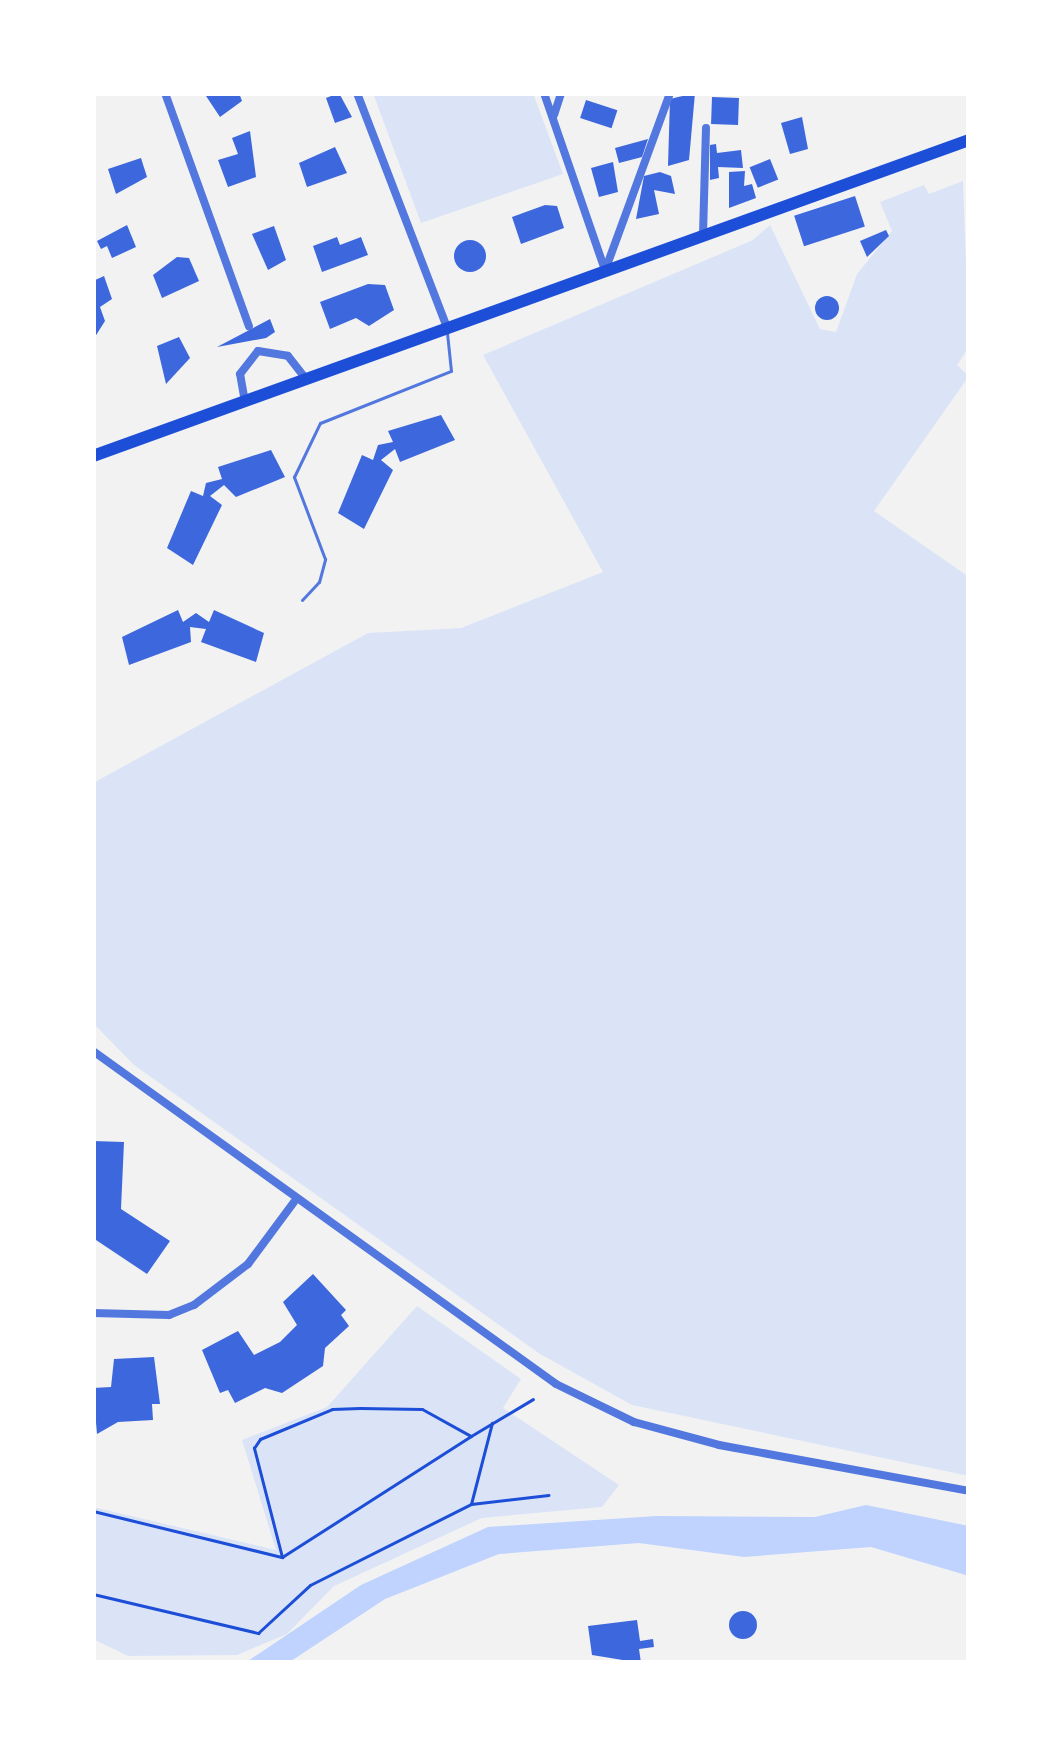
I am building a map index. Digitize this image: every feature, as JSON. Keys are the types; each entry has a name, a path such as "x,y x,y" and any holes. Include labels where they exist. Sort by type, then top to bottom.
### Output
{"main road":[{"path":"93,456 969,140"}],"street":[{"path":"165,93 249,326"},
{"path":"357,93 447,328"},
{"path":"544,93 605,269"},
{"path":"554,116 561,93"},
{"path":"605,269 670,93"},
{"path":"703,235 706,128"},
{"path":"244,402 240,374 256,347 288,356 305,378"},
{"path":"93,1051 294,1202 533,1371 634,1422 969,1492"},
{"path":"93,1313 169,1316 194,1305 248,1264 294,1202"}],"lane":[{"path":"302,600 320,582 325,559 294,477 320,423 451,370 447,328"}],"path":[{"path":"93,1511 282,1557 533,1399"},
{"path":"282,1557 254,1448 260,1439 332,1409 360,1408 422,1409 471,1436"},
{"path":"471,1504 492,1421"},
{"path":"93,1594 258,1633 310,1585 471,1504 548,1496"}],"shaded area":[{"path":"373,93 533,93 563,174 421,223"},
{"path":"963,181 969,347 957,365 969,376 874,511 969,577 969,1476 632,1405 540,1354 134,1065 93,1023 93,783 368,633 461,628 603,572 483,355 753,240 770,225 820,329 836,332 857,274 892,231 880,202 924,185 929,194"},
{"path":"417,1306 521,1379 503,1408 619,1485 602,1507 482,1518 334,1586 287,1634 237,1655 128,1656 93,1639 93,1507 276,1550 242,1440 327,1407"}],"water":[{"path":"866,1505 969,1526 969,1576 871,1547 744,1557 639,1543 499,1554 385,1599 288,1663 245,1663 361,1585 488,1527 657,1516 815,1517"}],"building":[{"path":"239,93 242,101 220,117 206,96"},
{"path":"339,93 352,117 335,123 326,98"},
{"path":"695,93 689,160 668,166 670,99"},
{"path":"712,97 739,98 738,125 711,124"},
{"path":"586,100 617,110 612,128 580,118"},
{"path":"802,117 808,149 790,154 781,123"},
{"path":"250,131 256,177 228,187 218,160 238,154 232,138"},
{"path":"648,139 642,157 619,163 615,148"},
{"path":"716,144 717,153 741,150 743,168 718,167 719,178 710,180 710,145"},
{"path":"335,147 347,173 307,187 299,163"},
{"path":"141,158 147,177 116,194 108,169"},
{"path":"770,159 778,179 758,188 750,167"},
{"path":"613,162 618,192 599,197 591,168"},
{"path":"745,171 744,186 752,184 756,198 729,208 729,172"},
{"path":"660,172 671,176 675,194 654,190 659,214 636,219 644,176"},
{"path":"855,196 865,226 804,246 794,216"},
{"path":"545,205 557,206 564,228 521,244 512,217"},
{"path":"127,225 136,247 112,258 107,246 101,249 97,241"},
{"path":"274,226 286,260 268,270 252,234"},
{"path":"886,230 889,236 867,257 860,241"},
{"path":"337,237 340,245 361,237 368,255 322,272 313,246"},
{"path":"470,240 481,245 486,256 481,267 470,272 459,267 454,256 459,245"},
{"path":"177,257 189,258 199,281 162,298 153,275"},
{"path":"104,276 112,299 100,307 105,321 93,340 93,281"},
{"path":"368,284 385,285 394,310 369,326 356,318 330,329 320,302"},
{"path":"827,296 836,299 836,317 827,320 818,317 815,308 818,299"},
{"path":"270,319 275,332 266,338 217,347"},
{"path":"179,337 190,358 166,384 157,346"},
{"path":"441,415 455,440 400,462 395,449 381,460 393,470 364,529 338,513 362,455 373,460 378,445 393,442 388,431"},
{"path":"271,450 285,477 236,497 224,485 210,496 222,505 193,565 167,548 191,491 203,496 206,483 222,479 218,467"},
{"path":"178,610 183,622 196,613 209,622 214,610 264,633 256,662 201,642 206,629 190,627 191,642 129,665 122,637"},
{"path":"93,1141 124,1142 121,1209 170,1241 147,1274 93,1238"},
{"path":"313,1274 346,1310 341,1315 349,1326 325,1348 323,1366 282,1393 265,1388 235,1403 228,1390 220,1393 202,1350 238,1331 254,1355 280,1342 297,1325 283,1302"},
{"path":"154,1357 160,1404 152,1404 153,1420 118,1422 97,1434 93,1388 111,1387 114,1359"},
{"path":"743,1611 753,1615 757,1625 753,1635 743,1639 733,1635 729,1625 733,1615"},
{"path":"637,1620 640,1641 653,1639 654,1647 639,1649 641,1663 592,1655 588,1626"}]}
